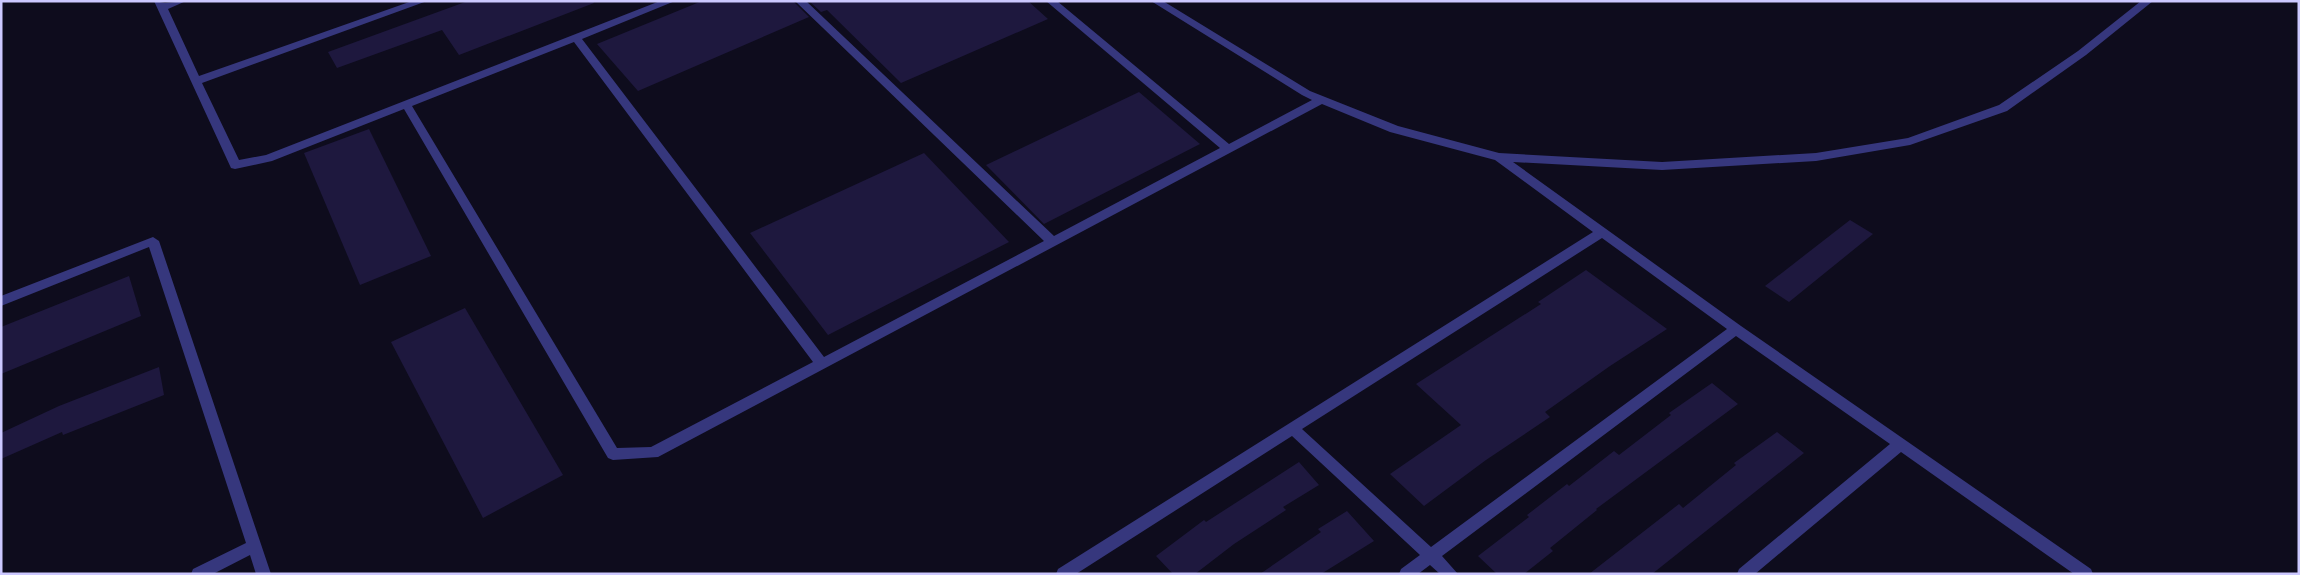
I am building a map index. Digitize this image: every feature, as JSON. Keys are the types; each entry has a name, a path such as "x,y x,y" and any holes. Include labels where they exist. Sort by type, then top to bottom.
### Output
{"street":[{"path":"181,1 161,4 235,165 268,158 670,1"},
{"path":"196,81 422,1"},
{"path":"800,1 1053,242"},
{"path":"1051,1 1228,149"},
{"path":"1156,1 1306,93 1394,129 1498,157 1662,166 1816,157 1910,142 2003,108 2082,53 2148,1"},
{"path":"576,38 822,364"},
{"path":"406,104 613,454 653,454 1322,100"},
{"path":"1498,157 1736,329 2086,574"},
{"path":"1063,574 1602,232"},
{"path":"1,301 154,241 264,574"},
{"path":"1406,574 1736,329"},
{"path":"1292,428 1451,574"},
{"path":"1744,574 1900,444"},
{"path":"198,574 255,546"}],"building":[{"path":"468,1 593,1 594,3 459,55 442,30 337,68 328,52"},
{"path":"702,1 793,1 809,17 638,91 597,44"},
{"path":"809,1 1028,1 1048,19 901,83 827,10 821,12"},
{"path":"1139,92 1200,144 1044,224 986,165"},
{"path":"369,129 431,256 360,285 304,153"},
{"path":"924,153 1009,242 828,335 750,233"},
{"path":"1850,220 1873,234 1789,302 1765,286"},
{"path":"1586,270 1667,329 1545,412 1550,417 1486,460 1424,506 1390,474 1461,425 1416,384 1541,304 1538,302"},
{"path":"129,276 141,316 1,374 1,327"},
{"path":"465,308 563,475 483,518 391,342"},
{"path":"159,367 164,395 63,435 62,432 1,459 1,433 59,406"},
{"path":"1712,383 1738,404 1596,509 1550,548 1553,551 1524,574 1497,574 1478,556 1529,517 1527,515 1567,484 1569,486 1614,451 1619,455 1671,415 1669,413"},
{"path":"1777,432 1804,453 1652,574 1589,574 1679,504 1683,508 1736,465 1734,463"},
{"path":"1299,462 1319,485 1283,507 1286,510 1234,544 1195,574 1173,574 1156,556 1204,520 1206,522"},
{"path":"1347,511 1374,541 1321,574 1260,574 1321,532 1318,529"}]}
